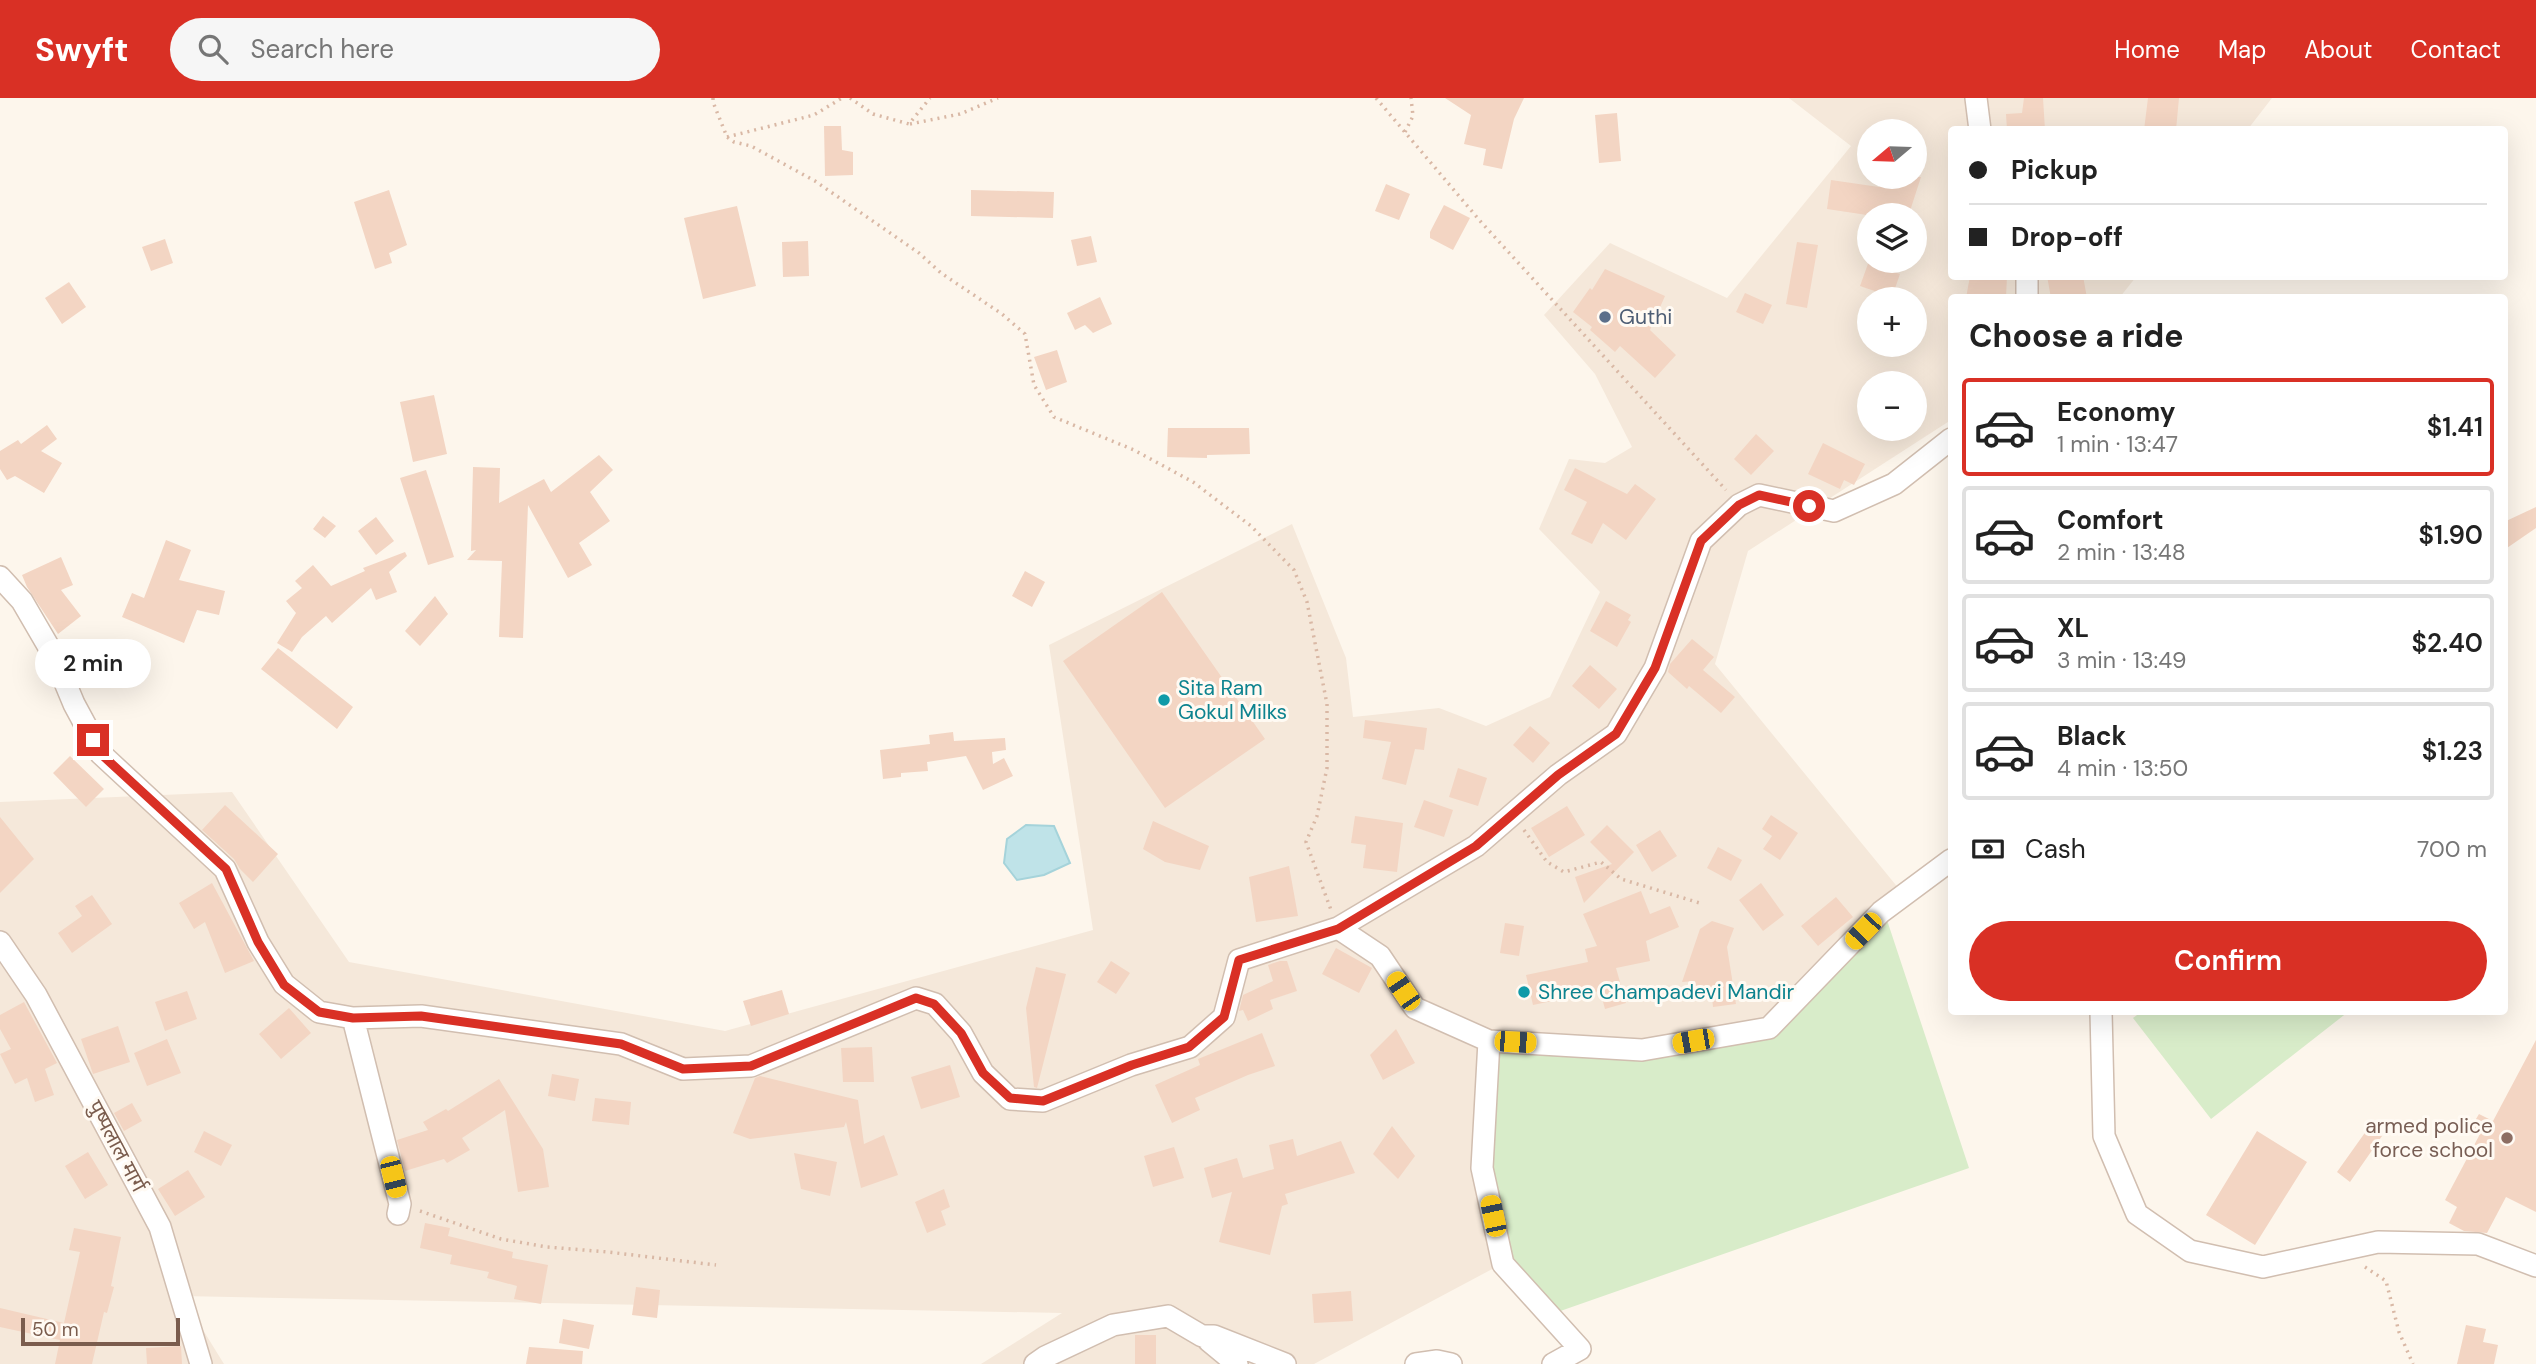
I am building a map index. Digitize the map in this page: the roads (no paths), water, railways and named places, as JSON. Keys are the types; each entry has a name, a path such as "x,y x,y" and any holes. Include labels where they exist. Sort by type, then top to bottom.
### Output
{"street":[{"path":"1976,98 1980,126"},
{"path":"0,577 22,601 54,656 74,704 101,754 226,869 258,942 284,985 319,1012 353,1018 421,1016 621,1044 683,1069 751,1066 916,998 934,1004 961,1033 983,1073 1010,1098 1043,1101 1132,1065 1189,1047 1224,1017 1239,960 1338,929 1476,846 1558,775 1616,734 1655,668 1701,541 1739,505 1759,495 1834,511 1894,484 1948,441"},
{"path":"1338,929 1380,956 1415,1009 1489,1041 1643,1050 1769,1028 1881,912 1948,862"},
{"name":"पुष्पलाल मार्ग","path":"0,942 36,995 160,1227 201,1364"},
{"path":"2101,1015 2104,1136 2137,1214 2190,1251 2263,1267 2378,1242 2478,1244 2536,1266"},
{"path":"353,1018 399,1209"},
{"path":"1489,1041 1482,1168 1503,1264 1580,1349 1553,1364"},
{"path":"1035,1364 1113,1325 1168,1316 1202,1336 1237,1364"},
{"path":"1202,1336 1214,1336 1285,1364"},
{"path":"1416,1364 1437,1361 1451,1364"}],"water":[{"path":"1026,825 1054,826 1070,863 1044,875 1017,880 1004,863 1007,839"}],"place":[{"name":"Guthi","path":"1605,317"},
{"name":"Sita Ram Gokul Milks","path":"1164,700"},
{"name":"Shree Champadevi Mandir","path":"1524,992"},
{"name":"armed police force school","path":"2507,1138"}]}
